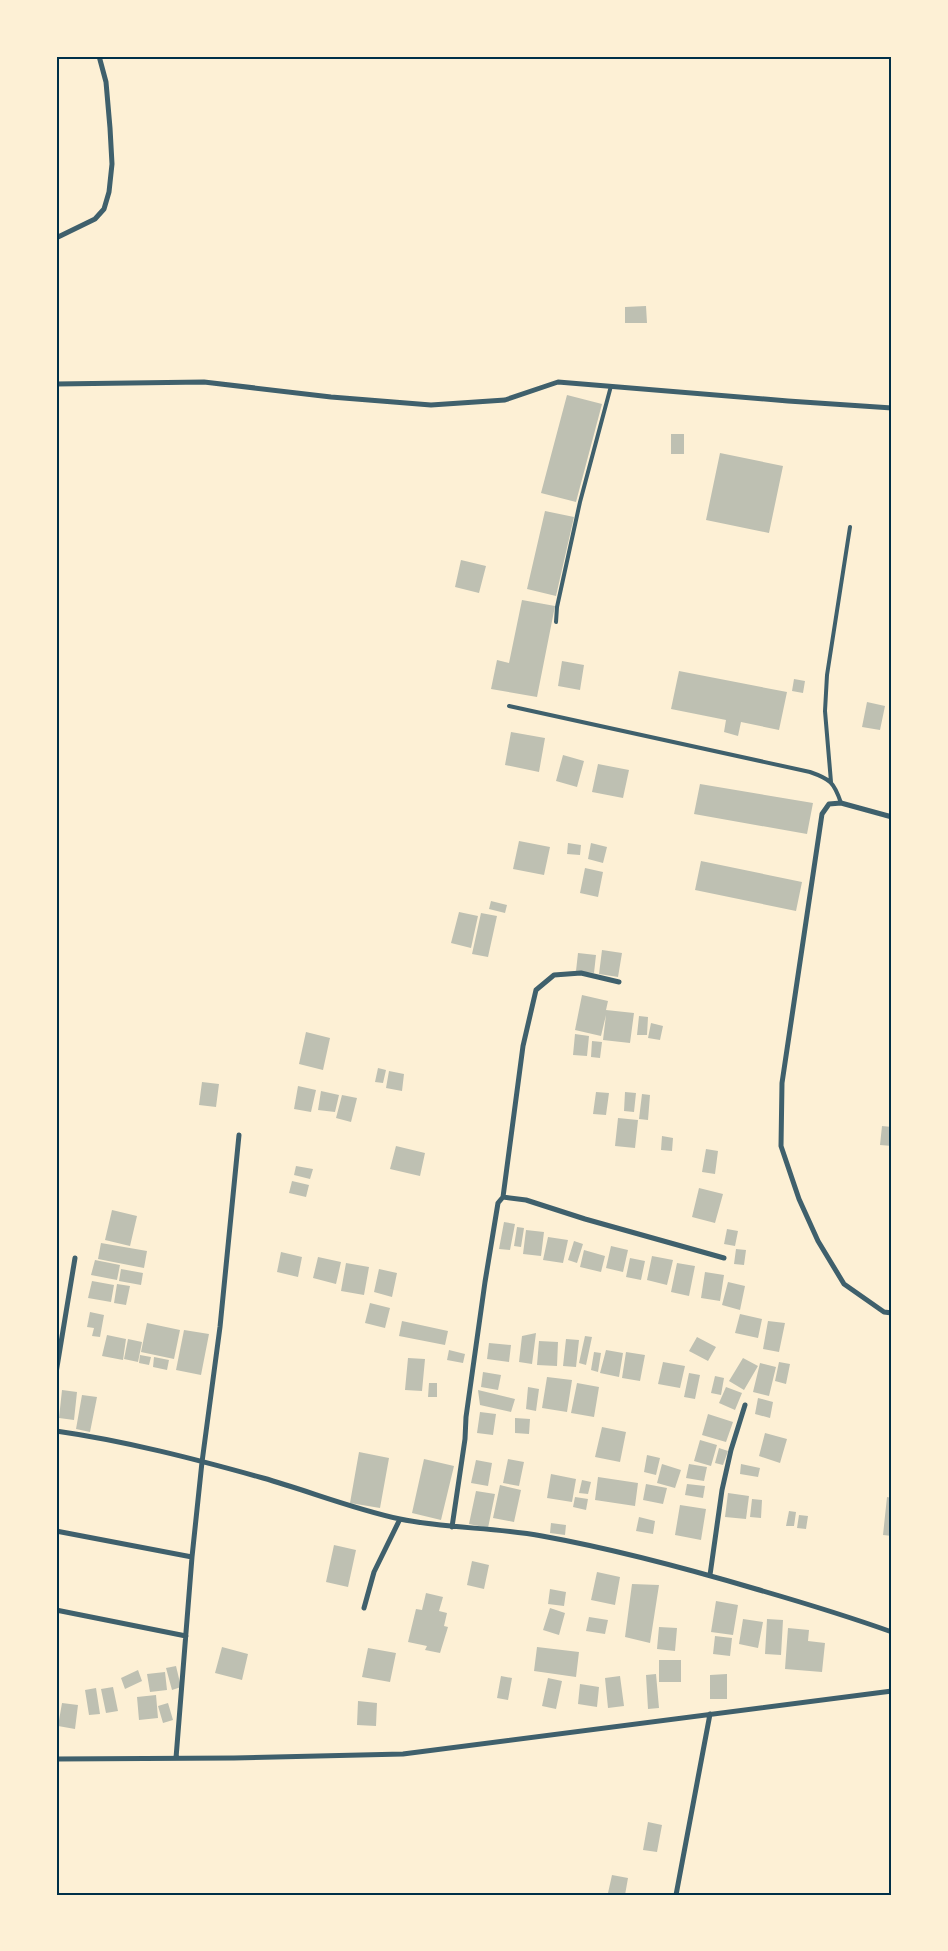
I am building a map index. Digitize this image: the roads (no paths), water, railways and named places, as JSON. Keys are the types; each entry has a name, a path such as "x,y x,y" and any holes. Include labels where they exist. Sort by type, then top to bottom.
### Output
{"street":[{"path":"56,238 95,219 104,209 109,192 112,164 110,128 106,82 99,56"},
{"path":"56,384 204,382 331,397 431,405 505,400 558,382 892,408"},
{"path":"892,817 840,803 829,804 822,814 782,1083 781,1146 799,1198 818,1241 844,1284 884,1312 892,1314"},
{"path":"452,1527 465,1440 466,1417 483,1291 498,1203 503,1197 523,1046 536,990 554,975 581,973 619,982"},
{"path":"176,1758 192,1558 202,1462 220,1327 239,1135"},
{"path":"503,1197 526,1200 585,1219 724,1258"},
{"path":"56,1372 75,1258"},
{"path":"710,1575 724,1482 731,1450 745,1405"},
{"path":"56,1431 102,1438 202,1462 400,1519 452,1527 538,1535 609,1548 710,1575 850,1617 892,1632"},
{"path":"364,1608 374,1572 400,1519"},
{"path":"56,1531 192,1558"},
{"path":"56,1610 186,1636"},
{"path":"56,1759 403,1754 892,1691"},
{"path":"676,1895 710,1714"}],"lane":[{"path":"556,622 557,607 580,502 610,386"},
{"path":"831,782 825,718 827,675 850,527"},
{"path":"509,706 810,772 831,782 836,788 840,803"}]}
